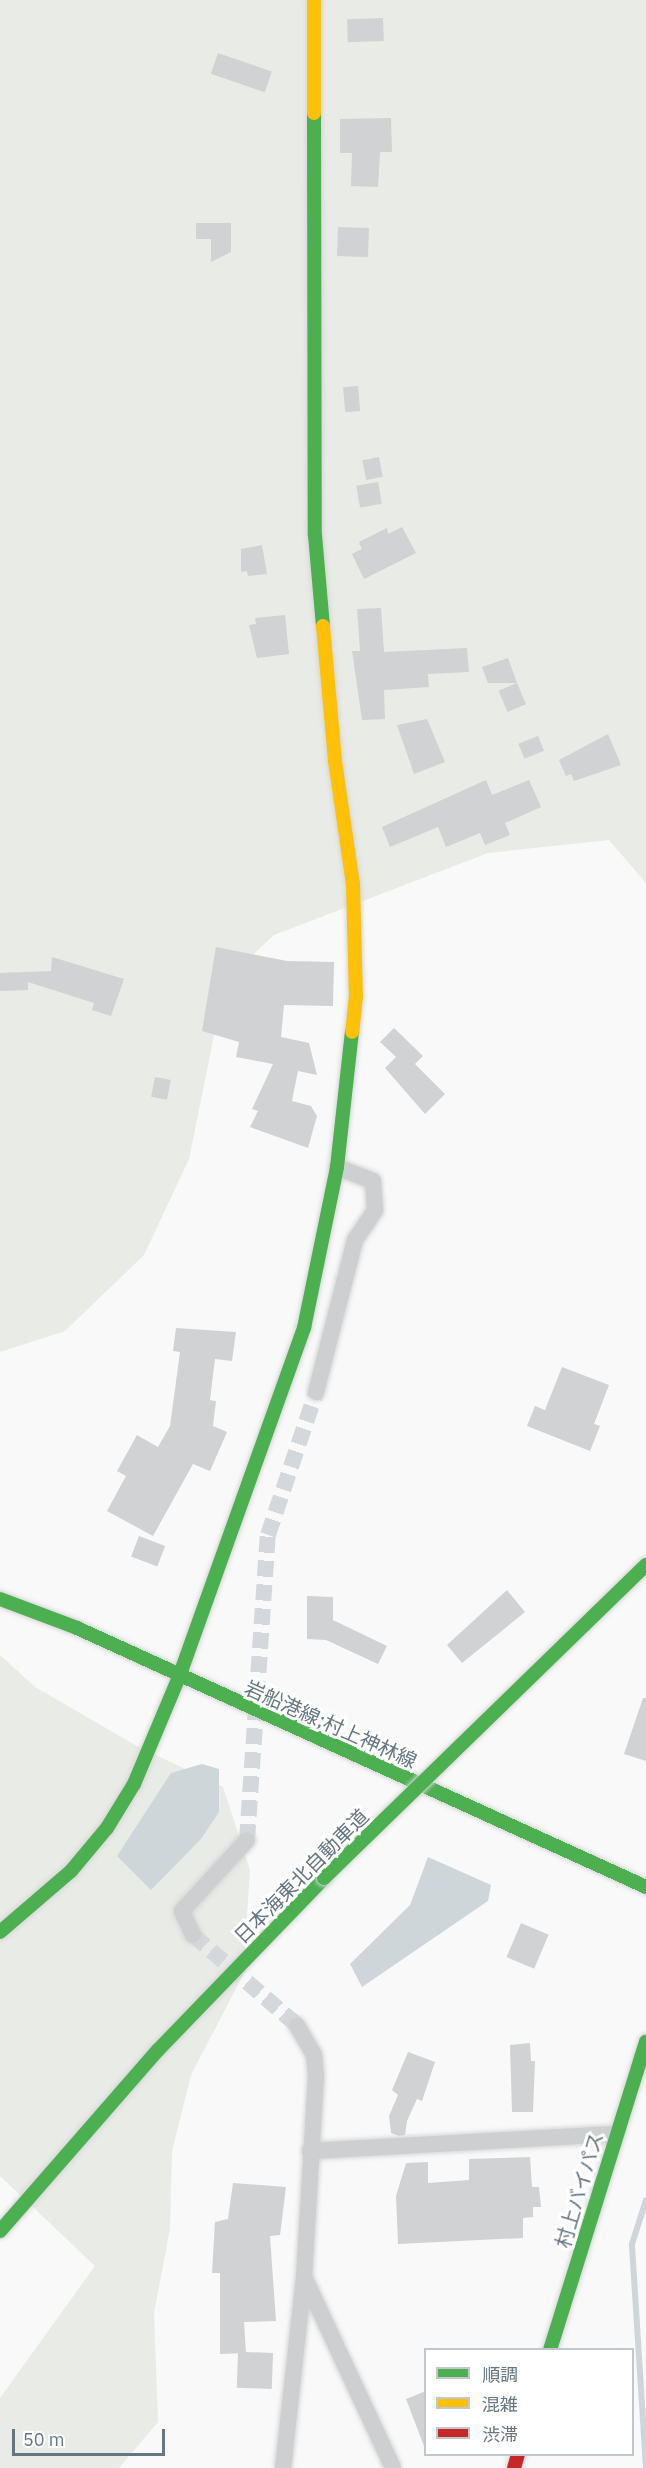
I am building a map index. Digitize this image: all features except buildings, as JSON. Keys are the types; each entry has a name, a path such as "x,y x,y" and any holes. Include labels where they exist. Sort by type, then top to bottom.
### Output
{"main road":[{"path":"0,1932 71,1871 107,1828 134,1784 179,1677 285,1391 304,1328 337,1167 351,1061 357,949 315,536 314,0"},
{"name":"日本海東北自動車道","path":"0,2230 158,2050 324,1878 646,1565"},
{"name":"岩船港線;村上神林線","path":"0,1599 76,1628 179,1677 646,1887"},
{"path":"125,1763 179,1677"},
{"path":"5,1906 27,1888"},
{"name":"村上バイパス","path":"550,2348 646,2042"}],"street":[{"path":"316,1392 355,1240 375,1210 373,1181 337,1167"},
{"path":"193,1935 182,1911 247,1840"},
{"path":"283,2468 304,2278 314,2055 297,2025"},
{"path":"310,2151 616,2134"},
{"path":"304,2278 393,2468"}],"shaded area":[{"path":"0,0 646,0 646,883 609,840 488,853 274,935 225,981 189,1159 144,1255 65,1331 0,1352"},
{"path":"0,1655 35,1687 137,1746 223,1787 250,1870 243,1975 191,2075 172,2151 170,2229 154,2313 158,2422 119,2468 0,2468 0,2398 95,2266 0,2176"},
{"path":"202,1764 219,1769 219,1812 201,1839 151,1890 117,1856 171,1773"},
{"path":"428,1857 491,1885 488,1901 362,1987 350,1964 410,1905"}],"waterway":[{"path":"646,2200 632,2244 646,2468"}],"tunnel":[{"path":"247,1840 268,1535 316,1392"},
{"path":"193,1935 297,2025"}],"traffic: fast":[{"path":"314,113 315,535 323,626"},
{"path":"179,1677 304,1328 337,1167 352,1032"},
{"path":"324,1878 646,1565"},
{"path":"0,1599 77,1628 646,1887"},
{"path":"0,1932 71,1871 107,1828 134,1784 179,1677"},
{"path":"0,2231 158,2050 324,1878"},
{"path":"551,2348 646,2042"}],"traffic: slow":[{"path":"314,0 314,113"},
{"path":"323,626 335,761 353,884 356,996 352,1032"}],"traffic: jam":[{"path":"514,2468 517,2456"}]}
